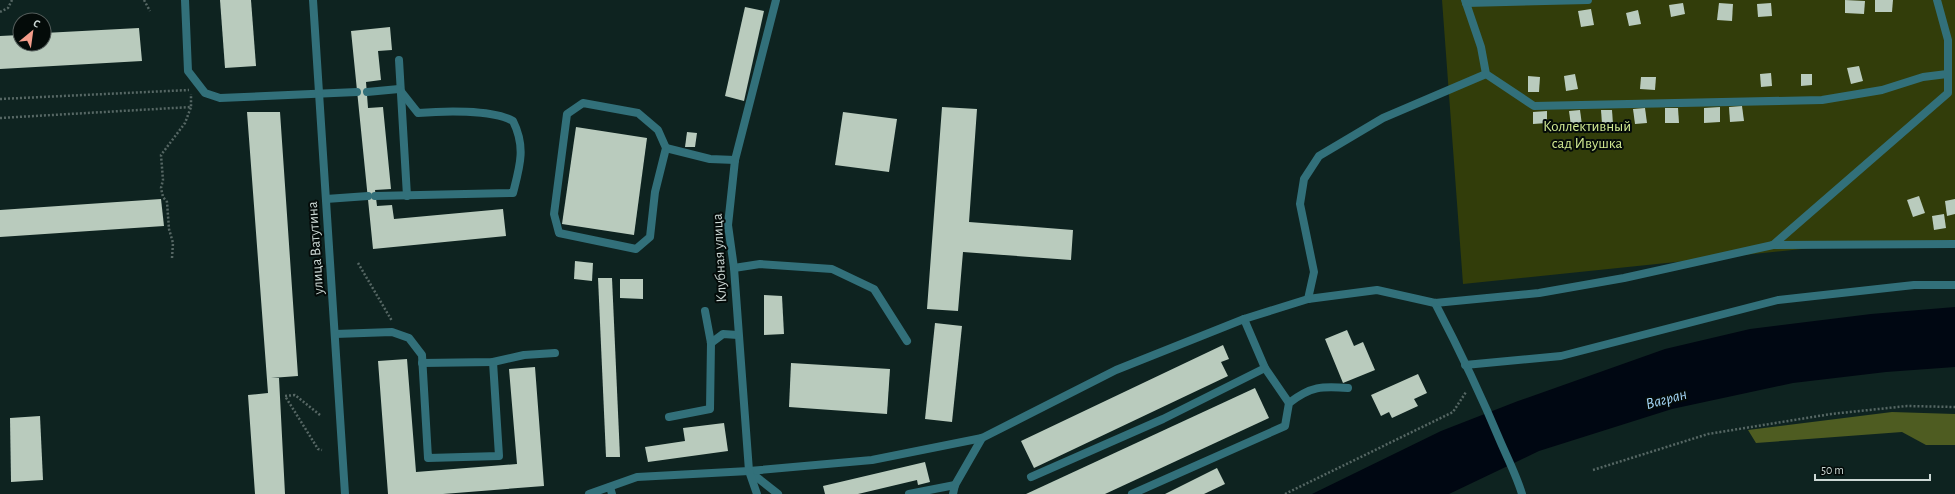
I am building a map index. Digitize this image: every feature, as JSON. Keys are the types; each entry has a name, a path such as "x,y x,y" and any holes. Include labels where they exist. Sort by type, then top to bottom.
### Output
{"street":[{"path":"185,0 188,71 205,93 220,98 357,92"},
{"name":"улица Ватутина","path":"313,0 345,494"},
{"name":"Клубная улица","path":"757,494 750,471 738,335 734,268 728,225 735,160 776,0"},
{"path":"1588,0 1466,2 1480,47 1486,74 1534,106 1822,100 1882,90 1924,78 1947,74"},
{"path":"1774,245 1951,91 1947,74 1948,40 1937,0"},
{"path":"398,60 407,196"},
{"path":"1308,298 1314,272 1300,204 1304,179 1318,156 1383,118 1418,105 1486,74"},
{"path":"366,92 400,89"},
{"path":"326,199 371,196 513,193 520,161 521,138 513,121 500,115 448,112 418,113 400,89"},
{"path":"583,102 638,113 658,130 666,148 656,192 650,237 636,249 559,233 554,214 567,114 583,102"},
{"path":"666,148 710,158 735,160"},
{"path":"589,494 611,490 637,477 750,471 872,460 982,438 1116,370 1244,320 1308,298 1377,290 1435,303 1539,294 1624,278 1774,245 1955,244"},
{"path":"734,268 760,264 832,269 874,289 907,341"},
{"path":"1465,365 1561,356 1778,300 1914,285 1955,285"},
{"path":"1435,303 1465,365 1476,384 1521,493"},
{"path":"669,417 710,409 711,343 705,311"},
{"path":"1132,494 1285,426 1289,403 1266,368 1244,320"},
{"path":"335,334 392,332 409,338 422,354 428,458 498,456 494,362"},
{"path":"711,343 723,334 738,335"},
{"path":"422,363 494,362 524,355 556,353"},
{"path":"1031,477 1163,419 1266,368"},
{"path":"1289,403 1301,394 1322,386 1348,388"},
{"path":"953,494 955,485 982,438"},
{"path":"750,471 778,494"},
{"path":"909,494 955,485"}],"path":[{"path":"0,12 8,8 12,0"},
{"path":"144,0 150,11"},
{"path":"0,99 191,90 191,107 185,123 161,155 163,180 161,188 162,197 167,202 168,208 169,229 173,243 172,258"},
{"path":"0,118 191,107"},
{"path":"358,263 400,335"},
{"path":"1285,494 1454,412 1465,393 1476,384"},
{"path":"320,414 295,395 285,396 318,449 322,450"},
{"path":"1593,470 1708,434 1831,414 1907,406 1955,407"}],"green space":[{"name":"Коллективный сад Ивушка","path":"1442,0 1955,0 1955,247 1850,244 1463,284"},
{"path":"1892,412 1955,414 1955,445 1926,445 1902,432 1756,443 1748,430"}],"water":[{"name":"Вагран","path":"1955,307 1955,367 1886,372 1793,383 1672,409 1539,451 1449,494 1312,494 1441,431 1518,401 1665,349 1750,329 1871,314"}],"building":[{"path":"220,0 251,0 256,66 225,68"},
{"path":"1845,0 1865,1 1864,14 1845,13"},
{"path":"1875,0 1893,0 1892,12 1875,12"},
{"path":"1683,3 1685,14 1671,17 1669,5"},
{"path":"1719,3 1733,4 1732,21 1717,20"},
{"path":"1771,3 1772,16 1758,17 1757,4"},
{"path":"745,7 764,11 744,101 725,96"},
{"path":"1591,9 1594,25 1581,27 1578,11"},
{"path":"1638,10 1641,24 1629,26 1626,13"},
{"path":"390,27 392,50 378,51 381,80 366,82 368,108 383,107 391,189 375,190 377,206 392,205 394,219 503,209 506,236 373,249 351,31"},
{"path":"139,28 142,61 0,69 0,36 12,35 12,52 52,52 52,33"},
{"path":"1859,66 1863,81 1851,84 1847,68"},
{"path":"1771,73 1772,86 1761,87 1760,74"},
{"path":"1575,74 1578,89 1566,91 1564,76"},
{"path":"1801,74 1812,74 1812,85 1801,86"},
{"path":"1528,76 1540,77 1539,92 1528,92"},
{"path":"1641,77 1656,77 1655,90 1640,89"},
{"path":"1742,106 1744,121 1730,122 1729,107"},
{"path":"942,107 977,109 969,222 1073,230 1071,260 963,252 958,311 927,309"},
{"path":"1720,107 1720,122 1704,123 1704,108"},
{"path":"1645,108 1647,123 1635,124 1633,109"},
{"path":"1665,108 1678,108 1679,123 1665,123"},
{"path":"1580,110 1582,125 1571,126 1569,111"},
{"path":"1601,110 1612,110 1613,124 1602,124"},
{"path":"1547,111 1547,123 1533,124 1533,112"},
{"path":"247,112 280,112 298,376 271,378 279,378 285,494 255,494 248,395 268,393"},
{"path":"843,112 897,119 889,172 835,165"},
{"path":"576,127 647,138 634,235 562,224"},
{"path":"687,132 697,133 695,147 685,147"},
{"path":"1919,196 1925,213 1913,217 1907,200"},
{"path":"161,199 164,226 0,237 0,210"},
{"path":"1955,199 1955,214 1947,216 1945,201"},
{"path":"1944,214 1946,228 1934,230 1932,216"},
{"path":"575,261 593,263 592,281 574,279"},
{"path":"598,278 612,278 620,457 606,457"},
{"path":"620,279 643,279 643,299 620,298"},
{"path":"764,295 782,296 784,334 764,335"},
{"path":"935,323 962,326 952,422 925,419"},
{"path":"1347,330 1354,346 1363,342 1375,370 1343,383 1325,339"},
{"path":"1223,345 1229,359 1221,362 1228,376 1034,468 1021,441"},
{"path":"407,359 416,472 517,464 509,369 535,367 544,486 443,494 388,494 378,361"},
{"path":"791,363 890,369 887,414 789,407"},
{"path":"1418,374 1427,393 1414,399 1418,406 1392,418 1389,412 1381,416 1371,395"},
{"path":"1255,388 1269,418 1105,494 1026,494"},
{"path":"40,416 43,480 11,482 10,418"},
{"path":"724,423 728,451 648,462 645,447 685,441 683,428"},
{"path":"925,462 930,482 918,485 917,480 858,494 825,494 823,486"},
{"path":"1217,468 1225,484 1204,494 1165,494"}]}
